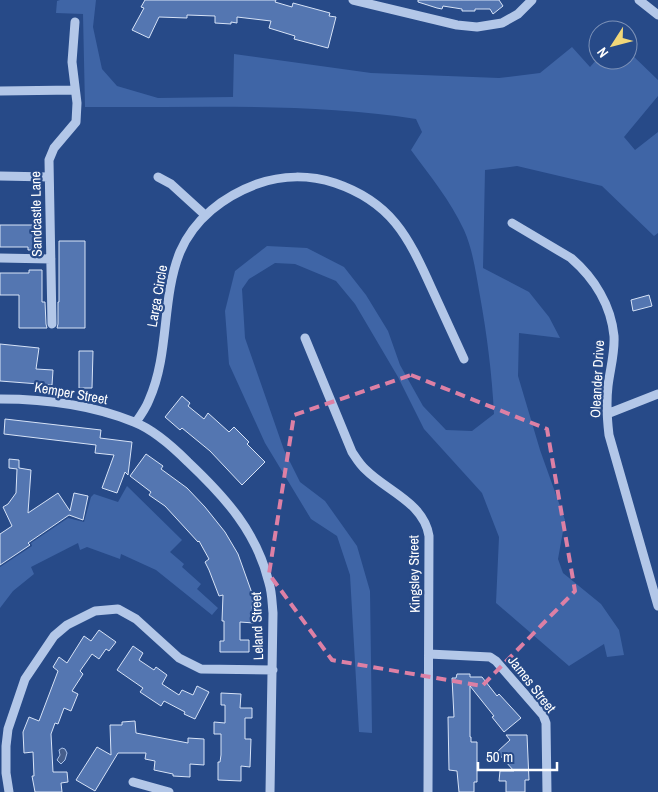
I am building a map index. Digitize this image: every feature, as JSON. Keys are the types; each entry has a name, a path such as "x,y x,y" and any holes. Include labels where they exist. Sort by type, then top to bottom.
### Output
{"street":[{"path":"353,0 457,25 477,27 502,23 518,14 532,0"},
{"path":"639,0 658,15"},
{"name":"Sandcastle Lane","path":"52,324 49,160 54,148 76,122 76,90 72,62 75,22"},
{"path":"0,91 76,90"},
{"path":"0,176 50,177"},
{"path":"158,177 174,186 205,215"},
{"name":"Larga Circle","path":"136,422 149,400 156,380 171,282 177,260 188,238 205,215 221,202 243,189 268,180 284,177 322,179 358,192 386,211 410,241 464,359"},
{"name":"Oleander Drive","path":"512,223 571,258 586,272 603,297 614,337 606,414 609,435 658,606"},
{"path":"0,258 51,259"},
{"name":"Kingsley Street","path":"305,338 352,452 358,462 366,471 410,505 425,521 428,528 428,792"},
{"path":"606,414 658,394"},
{"name":"Kemper Street","path":"0,399 21,399 90,408 136,422"},
{"name":"Leland Street","path":"136,422 180,454 220,493 247,528 257,548 270,583 273,613 270,792"},
{"path":"8,792 6,773 8,729 25,680 54,636 66,626 95,611 118,609 136,618 179,658 201,669 273,670"},
{"name":"James Street","path":"429,654 490,657 496,661 543,715 547,731 547,792"},
{"path":"133,782 169,792"}],"highlighted area":[{"path":"411,375 547,429 575,591 482,686 332,660 269,574 294,415"}],"shaded area":[{"path":"96,0 93,27 102,69 117,86 158,98 233,97 234,54 371,73 499,78 540,73 572,47 588,65 588,70 638,70 638,61 658,80 658,96 624,137 635,150 658,132 658,233 654,236 602,186 517,166 485,170 483,268 529,292 549,317 560,338 519,333 518,376 540,450 565,520 558,559 563,573 601,604 619,630 624,655 607,657 604,644 569,666 496,603 499,537 482,493 424,429 398,377 355,304 336,281 295,264 275,263 249,279 242,289 245,338 284,450 300,482 325,501 357,546 370,591 372,733 359,732 350,575 337,536 311,519 265,443 229,364 225,311 235,271 267,246 307,248 344,267 366,295 388,331 400,365 423,406 446,430 472,431 494,414 491,369 483,311 476,271 464,230 446,198 411,150 422,132 416,119 334,110 292,108 85,107 83,14 56,13 57,1"},
{"path":"127,486 182,540 170,552 184,564 182,567 201,584 197,589 218,608 212,615 156,570 121,554 120,559 87,547 80,550 78,543 31,567 34,574 13,591 0,608 0,567 32,546 31,543 68,518 84,522 91,497 94,494 118,502"},
{"path":"62,748 67,753 65,760 61,764 57,760 60,755 59,750"}],"building":[{"path":"145,0 276,0 275,2 292,7 293,3 330,13 329,16 336,17 328,48 294,39 295,36 269,28 271,21 237,17 237,23 231,22 231,24 215,23 215,16 159,17 149,38 132,30 144,8 141,7"},
{"path":"418,0 499,0 503,6 493,14 490,9 462,11 462,9 443,6 442,9 418,2"},
{"path":"0,225 41,225 41,250 28,250 28,247 0,247"},
{"path":"59,241 85,241 85,328 57,328"},
{"path":"29,270 42,270 42,302 45,302 47,328 19,328 19,295 0,295 0,273 29,273"},
{"path":"649,295 652,306 633,311 631,300"},
{"path":"0,344 39,348 36,369 53,370 52,385 0,381"},
{"path":"79,351 93,351 92,388 79,388"},
{"path":"182,396 190,403 188,406 204,419 208,413 229,432 234,427 249,442 247,444 265,462 242,485 210,451 165,417"},
{"path":"5,419 101,430 100,438 132,442 128,475 125,472 117,493 102,488 114,455 95,453 96,445 4,434"},
{"path":"146,454 163,466 161,469 187,488 205,507 225,532 238,554 253,596 252,609 255,610 254,623 240,622 240,640 249,640 249,652 220,652 220,641 224,641 224,621 222,621 223,595 219,596 205,562 209,559 199,541 165,506 149,495 151,492 130,476"},
{"path":"9,459 19,460 19,468 31,470 28,513 58,493 70,511 74,493 88,496 83,520 69,515 0,565 0,534 12,526 3,507 8,504 16,493 17,469 9,468"},
{"path":"99,630 116,642 109,651 106,649 99,659 92,654 80,671 83,674 72,691 78,694 71,711 64,708 58,724 55,723 51,734 53,772 67,772 68,782 61,783 62,792 35,792 32,776 34,776 33,752 24,753 23,732 29,717 39,721 58,671 53,667 59,657 67,663 84,636 91,641"},
{"path":"133,646 143,653 139,660 154,670 156,667 167,675 162,684 179,695 182,690 193,695 197,686 209,692 195,719 164,701 161,706 140,692 143,688 117,670"},
{"path":"457,674 470,674 470,677 482,677 497,696 499,694 521,718 504,732 470,686 470,737 471,742 477,742 477,782 474,782 474,792 459,792 457,771 449,770 448,717 454,717 452,678 456,678"},
{"path":"221,693 241,694 240,708 252,708 252,718 245,718 245,739 251,739 250,767 241,766 241,781 218,780 221,734 214,734 214,722 225,723 225,705 221,705"},
{"path":"135,721 136,733 188,743 188,738 204,739 204,765 190,764 190,777 173,776 173,774 154,770 155,761 145,759 146,753 118,753 95,791 76,780 97,747 111,755 110,725 122,725 122,722"},
{"path":"506,735 527,735 529,780 525,780 525,792 506,792 506,781 499,781 500,771 514,771 497,752 510,740"}]}
